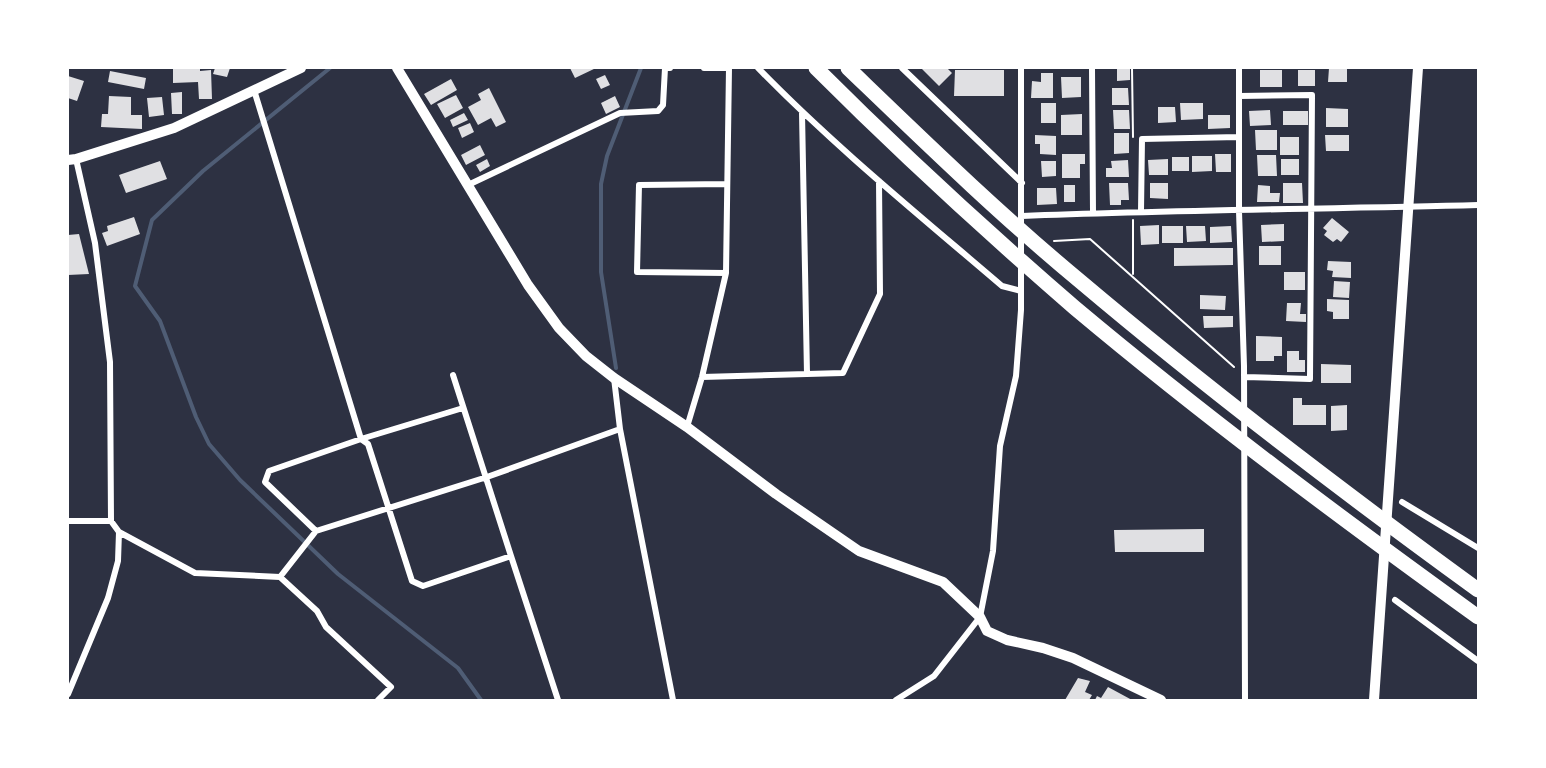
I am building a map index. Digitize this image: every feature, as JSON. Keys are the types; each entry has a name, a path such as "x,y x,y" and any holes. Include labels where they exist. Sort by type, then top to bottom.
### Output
{"highway":[{"path":"816,68 1000,242 1076,308 1216,421 1479,617"},
{"path":"848,68 1079,281 1221,397 1479,590"}],"street":[{"path":"301,68 174,128 72,160 95,243 110,362 111,521 119,532 195,573 280,577 317,611 326,627 391,687 378,700"},
{"path":"397,68 528,285 559,328 586,356 776,494 859,551 943,582 980,618 987,631 1007,640 1073,658 1161,700"},
{"path":"468,185 620,113 658,111 663,105 665,68 670,68"},
{"path":"687,428 702,377 726,273 729,68 704,68"},
{"path":"758,68 802,113 1002,286 1022,291"},
{"path":"902,68 1022,183"},
{"path":"896,700 934,676 980,618 993,550 1000,446 1016,376 1022,291 1021,68"},
{"path":"1092,68 1093,213"},
{"path":"1239,68 1239,211 1245,377 1245,700"},
{"path":"1374,700 1418,68"},
{"path":"254,90 361,439 368,444 412,581 423,586 511,556"},
{"path":"1239,96 1312,95 1310,379 1245,377"},
{"path":"802,113 807,374"},
{"path":"1141,211 1142,139 1239,137"},
{"path":"702,377 843,373 880,294 879,181"},
{"path":"726,273 637,272 639,185 728,184"},
{"path":"1022,216 1133,211 1239,211 1479,205"},
{"path":"453,375 558,700"},
{"path":"614,378 620,429 672,700"},
{"path":"316,531 266,482 269,471 361,439 463,408"},
{"path":"280,577 316,531 487,477 620,429"},
{"path":"1402,502 1479,548"},
{"path":"68,521 111,521"},
{"path":"68,694 108,598 118,561 119,532"},
{"path":"1395,600 1479,661"}],"path":[{"path":"1132,68 1133,139 1142,139"},
{"path":"1133,211 1133,276"},
{"path":"1052,241 1090,239 1245,377"}],"building":[{"path":"173,68 211,70 212,99 199,99 198,82 173,83"},
{"path":"215,68 230,68 227,77 213,74"},
{"path":"570,68 596,68 575,78"},
{"path":"921,68 947,68 952,73 939,86"},
{"path":"1117,68 1130,68 1130,80 1117,81"},
{"path":"1329,68 1347,68 1347,82 1328,82"},
{"path":"955,70 1004,70 1004,96 954,96"},
{"path":"1260,70 1282,70 1282,87 1260,87"},
{"path":"1298,70 1315,70 1315,86 1298,86"},
{"path":"110,71 146,78 144,89 108,82"},
{"path":"1041,73 1053,73 1053,98 1031,98 1032,81 1041,82"},
{"path":"605,75 610,85 601,89 596,79"},
{"path":"68,76 84,81 77,101 68,98"},
{"path":"1061,77 1081,77 1081,97 1062,98"},
{"path":"451,79 457,90 431,105 424,94"},
{"path":"489,88 506,122 496,127 491,118 478,125 468,107 481,100 478,94"},
{"path":"1112,88 1128,88 1129,105 1112,105"},
{"path":"182,92 182,114 172,114 171,93"},
{"path":"456,95 463,108 445,118 437,104"},
{"path":"109,96 131,97 131,115 142,115 142,129 101,127 102,114 108,114"},
{"path":"615,96 620,107 606,114 601,103"},
{"path":"162,97 164,115 149,117 147,98"},
{"path":"1041,103 1056,103 1056,123 1041,123"},
{"path":"1180,103 1203,103 1203,119 1181,120"},
{"path":"1158,107 1175,107 1176,122 1158,123"},
{"path":"1326,108 1348,109 1348,127 1326,127"},
{"path":"1113,110 1129,110 1130,129 1114,129"},
{"path":"1270,110 1271,125 1250,126 1249,111"},
{"path":"1283,111 1308,111 1308,125 1283,125"},
{"path":"464,113 468,120 453,127 450,120"},
{"path":"1082,114 1082,135 1061,135 1061,115"},
{"path":"1208,115 1230,115 1230,128 1208,129"},
{"path":"470,123 474,132 462,138 458,128"},
{"path":"1255,130 1277,130 1277,150 1256,150"},
{"path":"1114,133 1129,133 1129,153 1114,154"},
{"path":"1035,135 1056,136 1056,155 1040,154 1040,144 1035,144"},
{"path":"1325,135 1349,135 1349,151 1326,151"},
{"path":"1280,137 1299,137 1299,155 1280,155"},
{"path":"480,145 485,155 466,165 461,155"},
{"path":"1062,154 1085,154 1085,164 1080,164 1080,178 1062,178"},
{"path":"1215,154 1231,154 1231,172 1216,172"},
{"path":"1257,155 1276,155 1277,176 1258,176"},
{"path":"1192,156 1212,156 1212,171 1192,172"},
{"path":"1172,157 1189,157 1189,171 1172,171"},
{"path":"487,159 490,166 480,172 476,165"},
{"path":"1168,159 1168,175 1149,175 1148,160"},
{"path":"1281,159 1299,159 1299,175 1281,175"},
{"path":"1128,160 1129,177 1106,177 1106,168 1112,168 1111,161"},
{"path":"160,161 167,179 126,193 119,175"},
{"path":"1041,161 1056,161 1056,176 1042,177"},
{"path":"1109,183 1128,183 1129,200 1121,200 1121,205 1110,205"},
{"path":"1150,183 1168,183 1168,199 1150,198"},
{"path":"1283,183 1302,183 1303,203 1283,203"},
{"path":"1064,185 1075,185 1075,202 1064,202"},
{"path":"1258,185 1270,186 1270,193 1280,193 1279,202 1257,202"},
{"path":"1037,188 1056,188 1057,204 1037,205"},
{"path":"134,217 140,234 107,246 102,233 108,231 107,226"},
{"path":"1332,218 1349,232 1341,242 1337,239 1333,242 1324,235 1327,231 1323,228"},
{"path":"1284,224 1284,241 1262,242 1261,225"},
{"path":"1159,225 1159,244 1141,245 1140,226"},
{"path":"1162,226 1183,226 1183,243 1162,243"},
{"path":"1186,226 1205,226 1206,241 1187,242"},
{"path":"1231,226 1232,242 1210,243 1210,227"},
{"path":"79,234 89,274 68,275 68,235"},
{"path":"1259,246 1281,246 1281,265 1259,265"},
{"path":"1174,248 1233,248 1233,265 1174,266"},
{"path":"1328,261 1351,262 1351,278 1332,277 1333,271 1327,270"},
{"path":"1284,272 1305,272 1305,290 1284,290"},
{"path":"1334,281 1350,282 1349,298 1333,297"},
{"path":"1200,295 1226,296 1225,310 1200,309"},
{"path":"1327,299 1349,300 1349,319 1333,319 1333,312 1327,311"},
{"path":"1287,303 1301,303 1300,314 1306,314 1306,322 1286,321"},
{"path":"1203,316 1233,316 1233,327 1204,328"},
{"path":"1256,336 1282,337 1282,356 1274,356 1274,361 1256,361"},
{"path":"1287,351 1299,351 1299,360 1305,360 1305,372 1287,372"},
{"path":"1321,364 1351,365 1351,383 1321,383"},
{"path":"1293,398 1302,398 1302,405 1326,405 1326,425 1293,425"},
{"path":"1347,405 1347,430 1331,431 1331,406"},
{"path":"1204,529 1204,552 1115,552 1114,530"},
{"path":"1078,678 1090,681 1085,692 1092,695 1089,700 1065,700"},
{"path":"1108,687 1132,700 1095,700 1097,696 1101,698"}],"waterway":[{"path":"330,68 203,171 152,220 135,286 160,321 196,417 209,444 240,480 338,574 458,668 481,700"},
{"path":"616,368 601,272 601,184 607,156 641,68"}]}
